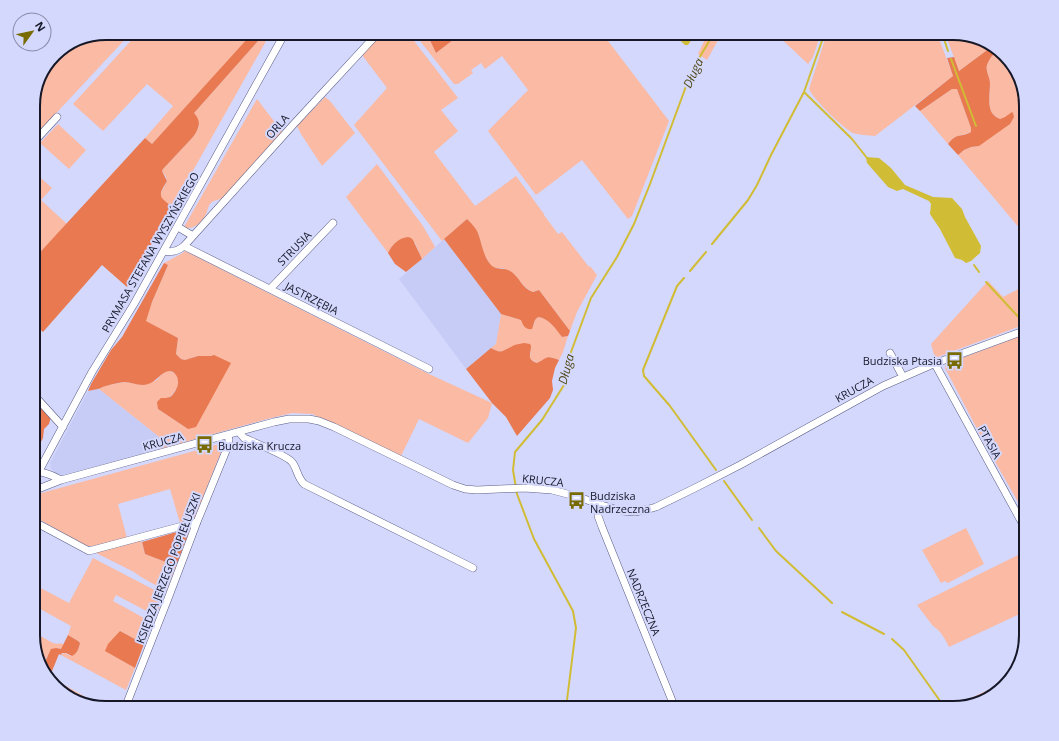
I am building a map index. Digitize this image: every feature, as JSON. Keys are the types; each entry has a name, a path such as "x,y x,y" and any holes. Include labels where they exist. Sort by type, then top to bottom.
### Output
{"street":[{"name":"PRYMASA STEFANA WYSZYŃSKIEGO","path":"40,468 92,372 134,304 178,227 281,40"},
{"name":"ORLA","path":"164,251 174,252 179,250 194,236 301,116 372,40"},
{"path":"40,135 57,117"},
{"name":"STRUSIA","path":"270,289 333,222"},
{"path":"178,227 194,236"},
{"name":"JASTRZĘBIA","path":"184,246 429,369"},
{"name":"KRUCZA","path":"40,488 61,480 282,420 309,419 334,427 465,489 477,490 524,488 552,490 598,504 635,512 656,507 740,465 883,386 935,364 1019,333"},
{"path":"890,353 903,377"},
{"name":"PTASIA","path":"935,364 1019,517"},
{"path":"40,402 63,427"},
{"path":"239,432 244,438 288,458 294,465 299,478 304,484 473,568"},
{"name":"KSIĘDZA JERZEGO POPIEŁUSZKI","path":"128,701 229,443 228,435"},
{"path":"40,472 44,472 61,480"},
{"path":"40,476 42,479 51,484"},
{"name":"NADRZECZNA","path":"598,504 598,516 602,528 672,701"},
{"path":"40,525 89,551 197,522"}],"shaded area":[{"path":"124,40 40,130 40,102 42,89 54,66 63,56 81,45 93,41"},
{"path":"132,40 247,40 152,144 145,138 173,106 147,84 103,131 73,104"},
{"path":"246,40 258,40 194,113 199,122 197,131 163,169 162,171 167,181 161,196 162,199 172,208 127,287 102,265 43,332 40,329 40,252 145,138 152,144"},
{"path":"267,40 172,208 163,200 161,196 167,180 162,171 163,169 193,137 199,127 193,114 258,41"},
{"path":"376,40 413,40 458,98 441,110 458,131 434,152 475,206 516,176 558,234 562,232 597,275 577,312 570,331 539,290 532,292 524,286 514,274 503,268 491,266 484,254 478,233 467,219 442,241 354,125 387,88 362,55"},
{"path":"430,40 436,53 453,40 607,40 669,121 632,216 628,219 582,160 536,195 488,131 528,90 502,56 485,69 481,63 471,70 473,73 458,84 454,84 420,41"},
{"path":"430,40 453,40 436,53"},
{"path":"680,40 691,40 688,45 685,45"},
{"path":"705,40 718,40 707,60 698,54"},
{"path":"782,40 819,40 813,57 808,64"},
{"path":"825,40 940,40 953,76 875,136 853,133 843,126 816,100 809,89"},
{"path":"948,40 966,41 988,50 959,71"},
{"path":"988,50 994,54 987,67 990,83 990,109 995,117 1000,119 1012,112 1014,117 1010,124 979,146 964,150 958,155 948,144 954,138 971,132 971,128 957,89 952,89 920,111 915,106 953,76 947,58 954,57 959,71"},
{"path":"993,55 996,56 1008,69 1017,89 1019,106 1019,228 958,155 971,147 979,146 1005,117 1000,119 995,117 989,104 990,83 987,67"},
{"path":"952,89 957,89 971,128 971,132 954,138 948,144 920,111"},
{"path":"325,97 330,101 355,133 322,166 297,126"},
{"path":"257,99 283,133 221,199 210,204 206,214 199,224 190,228 184,227"},
{"path":"58,124 86,150 69,169 40,143"},
{"path":"866,157 879,158 891,168 905,185 933,197 952,198 962,209 981,246 980,253 971,261 966,263 955,258 940,229 930,214 931,204 929,201 903,189 897,191 888,187 867,163"},
{"path":"377,164 423,226 435,247 422,259 415,243 404,238 394,244 388,253 346,197"},
{"path":"40,177 52,188 41,200 67,224 40,253"},
{"path":"467,219 477,231 484,254 491,265 495,268 504,269 513,273 530,291 533,292 539,290 570,331 568,336 562,337 546,319 538,317 535,320 532,329 528,329 521,320 501,314 444,239"},
{"path":"408,237 413,240 422,259 406,272 395,264 388,253 396,242"},
{"path":"444,239 501,314 496,344 466,369 399,279"},
{"path":"185,251 429,374 492,403 488,418 468,443 419,419 401,456 312,414 292,413 160,449 163,440 99,389 104,386 125,382 142,385 157,380 161,375 167,371 170,371 176,374 179,383 171,396 167,398 158,409 188,429 211,356 198,356 185,360 181,359 176,354 178,338 145,321 168,265 164,263"},
{"path":"164,263 168,265 152,302 146,321 178,338 176,354 181,359 185,360 198,356 214,355 231,363 196,427 188,429 158,409 157,402 161,398 170,397 175,392 178,379 173,372 169,371 163,373 151,383 145,385 124,382 88,391 111,350 122,337"},
{"path":"988,281 1003,297 1019,289 1019,327 935,358 931,344"},
{"path":"501,314 534,325 535,320 538,317 546,319 562,337 568,336 559,360 549,357 537,363 530,359 531,350 503,352 491,348 496,344"},
{"path":"1019,337 1019,504 985,444 945,368 946,364"},
{"path":"524,343 530,344 530,358 537,363 549,357 559,360 555,368 552,381 553,390 550,398 517,436 506,417 492,403 466,369 491,348 501,351 514,345"},
{"path":"99,389 163,440 160,449 63,475 57,474 51,469 50,463 88,391"},
{"path":"40,406 51,417 49,424 44,429 43,438 40,444"},
{"path":"223,443 223,447 195,517 192,520 180,523 170,489 118,504 127,538 94,546 86,546 40,520 40,493"},
{"path":"966,528 984,564 948,583 945,581 941,583 922,550"},
{"path":"187,529 189,532 176,566 145,554 142,542"},
{"path":"141,540 145,554 176,566 166,591 134,572 96,553"},
{"path":"1019,554 1019,614 949,647 941,633 933,626 917,605"},
{"path":"93,558 164,595 156,616 116,595 113,601 153,623 144,644 120,631 106,651 135,668 126,690 61,655 64,653 71,656 76,652 80,643 68,635 71,626 40,609 40,588 69,603"},
{"path":"120,631 144,644 135,668 105,651 108,644"},
{"path":"68,635 80,643 75,654 72,656 66,653 62,653 61,655 59,654 52,672 46,660 51,649 61,649"},
{"path":"40,636 55,644 61,643 64,645 61,649 56,648 45,659 41,648"},
{"path":"61,683 86,698 69,690"},
{"path":"993,688 982,694 969,699"}],"waterway":[{"name":"Długa","path":"567,701 576,628 573,611 534,539 517,494 513,470 515,452 542,420 564,385 571,352 591,298 617,257 634,224 692,70 710,40"},
{"path":"712,244 748,200 757,185 804,92 822,40"},
{"path":"944,40 948,51"},
{"path":"951,59 976,126"},
{"path":"804,92 852,139 867,158"},
{"path":"690,271 706,252"},
{"path":"974,265 979,272"},
{"path":"684,278 677,286 643,370 644,376 670,406 716,470"},
{"path":"986,282 1019,318"},
{"path":"724,481 752,520"},
{"path":"759,528 776,551 832,603"},
{"path":"842,612 884,634"},
{"path":"892,639 904,650 940,701"}],"place":[{"name":"Budziska Ptasia","path":"955,360"},
{"name":"Budziska Krucza","path":"205,445"},
{"name":"Budziska Nadrzeczna","path":"577,501"}]}
